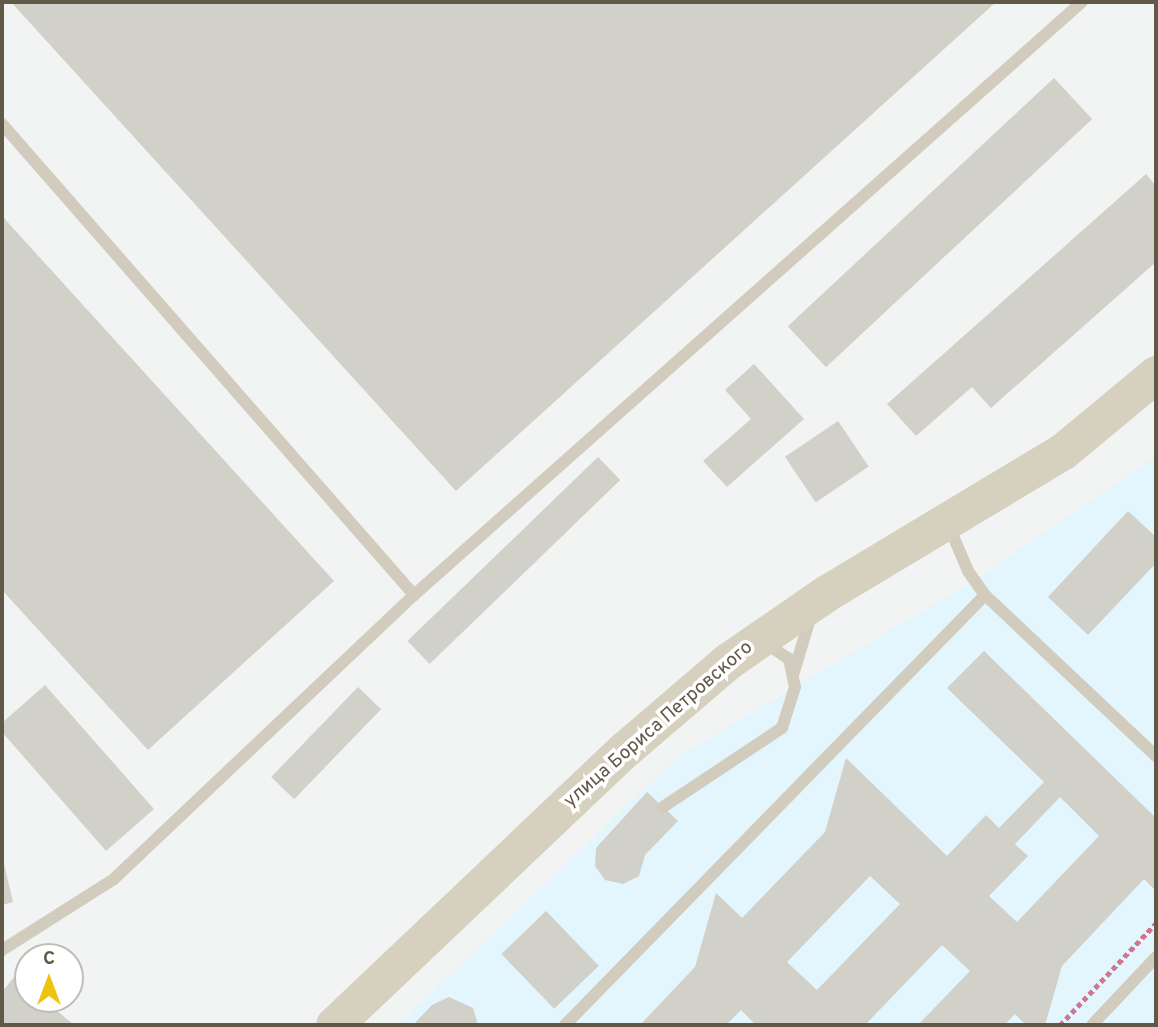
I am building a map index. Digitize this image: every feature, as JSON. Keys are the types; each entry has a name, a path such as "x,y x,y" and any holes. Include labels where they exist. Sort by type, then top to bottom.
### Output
{"street":[{"name":"улица Бориса Петровского","path":"334,1025 624,750 758,638 815,600 948,523 1063,451 1156,374"}],"lane":[{"path":"2,950 114,879 414,595 1082,2"},
{"path":"2,124 414,595"},
{"path":"948,523 968,571 985,594 1156,756"},
{"path":"565,1025 985,594"},
{"path":"793,675 815,600"},
{"path":"663,807 782,728 795,687 789,659 758,638"},
{"path":"1092,1025 1156,957"}],"path":[{"path":"1060,1025 1156,923"}],"shaded area":[{"path":"1156,456 1156,1025 398,1025 679,756 975,580"}],"building":[{"path":"11,2 996,2 456,491"},
{"path":"1054,78 1092,119 826,367 788,326"},
{"path":"1146,174 1156,186 1156,262 991,408 972,387 916,436 887,404"},
{"path":"2,216 334,581 148,750 2,590"},
{"path":"754,364 804,419 727,487 703,461 751,419 725,390"},
{"path":"838,421 869,467 816,502 785,457"},
{"path":"598,457 620,480 430,664 407,641"},
{"path":"1128,511 1156,537 1156,563 1088,635 1048,597"},
{"path":"984,651 1156,818 1156,891 1144,879 1062,966 1045,1025 1026,1025 1015,1014 1004,1025 918,1025 970,971 942,945 865,1025 756,1025 741,1010 726,1025 640,1025 695,967 716,893 742,918 825,832 846,758 947,856 986,815 999,828 1044,782 947,688","holes":["1060,797 1099,836 1017,922 989,896 1028,856 1015,844","870,876 900,904 817,990 787,962"]},
{"path":"45,685 154,809 106,851 2,732 2,723"},
{"path":"358,687 381,709 294,799 271,777"},
{"path":"647,792 678,821 645,855 639,876 623,884 605,880 595,866 596,848"},
{"path":"2,855 13,902 2,905"},
{"path":"546,911 599,966 554,1009 501,954"},
{"path":"14,977 14,1013 60,1013 74,1025 2,1025 2,992"},
{"path":"449,997 473,1008 478,1025 413,1025 432,1005"}]}
